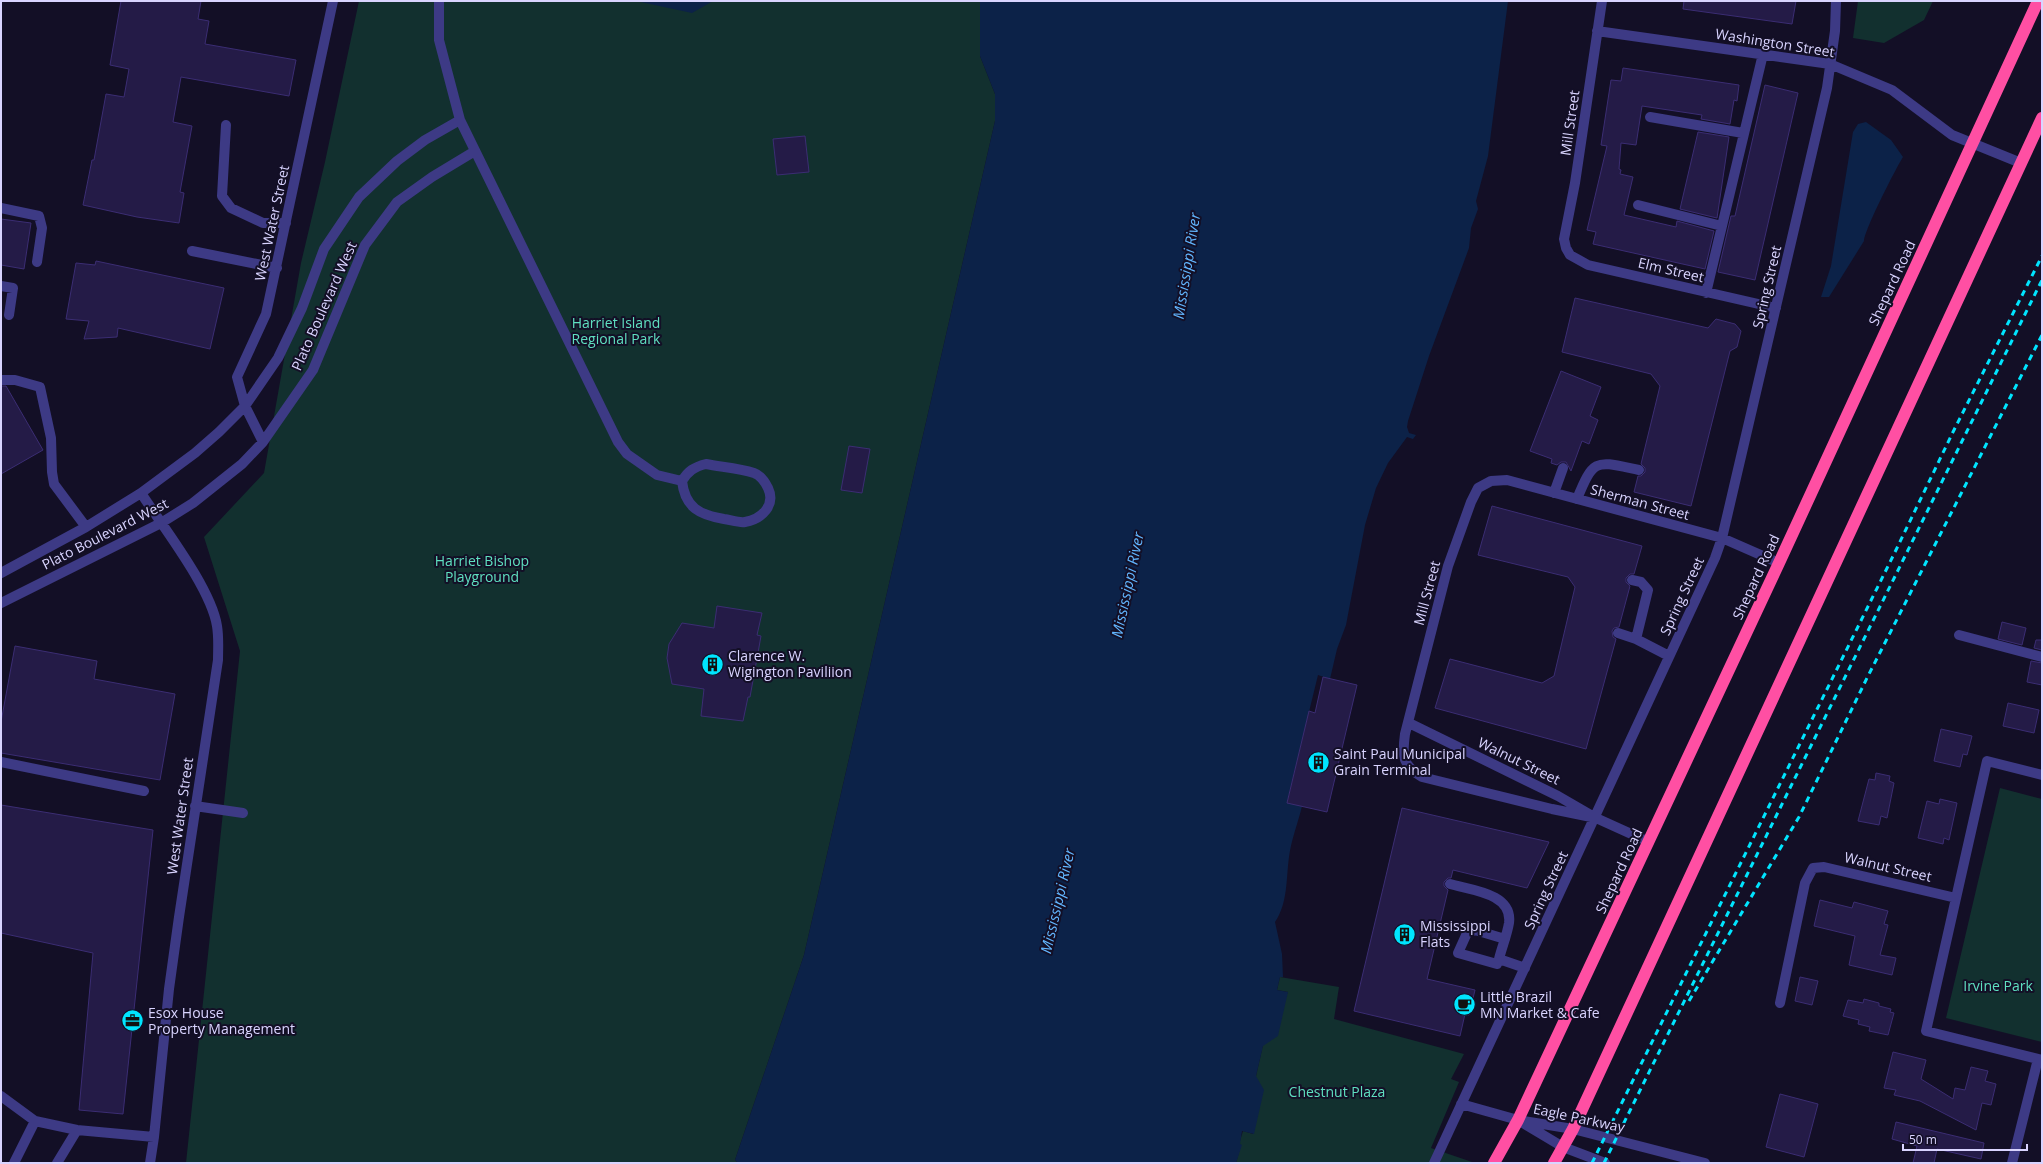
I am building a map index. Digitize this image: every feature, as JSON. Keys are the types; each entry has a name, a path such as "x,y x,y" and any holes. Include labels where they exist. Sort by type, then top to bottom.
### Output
{"highway":[{"name":"Shepard Road","path":"1494,1163 1518,1120 1649,842 2038,1"},
{"path":"1554,1163 1573,1129 2042,118"}],"street":[{"name":"West Water Street","path":"263,442 245,406 237,377 266,314 333,1"},
{"path":"438,1 439,40 460,120 618,442 627,454 657,475 682,481"},
{"name":"Mill Street","path":"1566,248 1564,229 1575,183 1602,1"},
{"name":"Spring Street","path":"1434,1163 1460,1104 1596,818 1722,538 1828,88 1835,31 1836,1"},
{"name":"Washington Street","path":"1597,30 1830,64 1892,90 1952,135 2021,163"},
{"path":"1706,292 1763,54"},
{"path":"1650,117 1744,133"},
{"name":"Plato Boulevard West","path":"1,573 86,527 141,492 195,454 219,432 245,406 278,358 302,308 324,249 359,197 397,161 425,140 460,120"},
{"path":"226,125 222,196 230,208 264,223 286,223"},
{"name":"Plato Boulevard West","path":"1,603 161,523 216,486 242,464 263,442 313,370 365,246 397,202 432,177 475,151"},
{"path":"1638,205 1722,226"},
{"path":"1,208 39,216 42,228 37,262"},
{"name":"Elm Street","path":"1566,248 1570,255 1588,265 1776,308"},
{"path":"192,251 277,268"},
{"path":"1,286 14,288 9,315"},
{"path":"1,380 15,380 40,387 52,438 52,472 54,484 86,527"},
{"path":"706,464 755,473 763,480 769,489 770,502 766,511 756,520 744,522 705,516 695,510 687,500 683,491 682,481 687,473 696,466 706,464"},
{"path":"1577,499 1587,474 1592,468 1609,464 1639,470"},
{"path":"1554,493 1563,468"},
{"name":"Sherman Street","path":"1491,481 1507,480 1722,538 1779,563"},
{"name":"Mill Street","path":"1409,723 1451,558 1471,502 1478,488 1491,481"},
{"name":"West Water Street","path":"141,492 204,591 217,625 218,660 195,806 169,989 150,1163"},
{"path":"1632,580 1641,582 1648,590 1636,639"},
{"path":"1618,633 1636,639 1669,656"},
{"path":"1958,635 2042,657"},
{"name":"Walnut Street","path":"1596,818 1552,809 1422,777 1412,771 1405,761 1402,751 1405,734 1409,723 1558,796 1596,818 1649,842"},
{"path":"2012,1163 2040,1060 1926,1031 1987,761 2042,775"},
{"path":"1,762 144,791"},
{"path":"195,806 243,813"},
{"name":"Walnut Street","path":"1780,1003 1805,883 1813,868 1824,867 1956,898"},
{"path":"1450,884 1489,895 1502,901 1509,914 1505,939 1497,964 1458,953 1467,933 1475,930 1505,939"},
{"path":"1499,959 1525,968"},
{"path":"1,1096 35,1120 77,1130 154,1137"},
{"path":"1460,1104 1518,1120"},
{"path":"14,1163 35,1120"},
{"name":"Eagle Parkway","path":"1518,1120 1573,1129 1705,1163"},
{"name":"Eagle Parkway","path":"1518,1120 1563,1147 1605,1163"},
{"path":"57,1163 77,1130"}],"green space":[{"name":"Harriet Island Regional Park","path":"359,1 980,1 980,56 995,94 995,121 804,955 735,1160 738,1163 186,1163 240,651 204,537 264,473 301,263 325,162"},
{"path":"1858,1 1933,1 1924,20 1884,43 1853,38"},
{"name":"Irvine Park","path":"2000,788 2042,799 2042,1042 1946,1018"},
{"name":"Chestnut Plaza","path":"1280,977 1339,987 1334,1019 1464,1054 1451,1079 1459,1082 1431,1148 1475,1163 1236,1163 1243,1131 1253,1134 1256,1076 1263,1045 1288,992 1277,990"}],"water":[{"path":"636,1 713,1 692,13"},
{"name":"Mississippi River","path":"980,1 1508,1 1488,156 1476,201 1478,209 1471,228 1469,248 1429,356 1408,421 1407,427 1409,433 1416,435 1413,439 1407,437 1388,463 1376,488 1365,525 1346,625 1337,649 1330,679 1318,675 1287,802 1302,806 1290,851 1286,891 1282,907 1275,922 1282,954 1283,977 1280,977 1277,990 1288,992 1278,1036 1263,1046 1256,1076 1264,1090 1254,1134 1242,1131 1240,1144 1242,1145 1236,1163 738,1163 735,1160 804,955 995,121 995,94 980,56"},
{"path":"1866,122 1891,140 1903,157 1887,186 1864,241 1829,297 1821,297 1831,266 1853,132 1858,124"}],"building":[{"path":"121,1 201,1 198,19 209,21 205,44 296,60 289,96 181,77 173,122 192,126 180,192 184,193 179,223 137,217 83,205 92,160 94,160 106,94 124,97 129,69 110,65"},
{"path":"1684,1 1796,1 1792,24 1683,9"},
{"path":"1623,68 1739,85 1737,101 1734,100 1730,124 1701,119 1702,115 1642,106 1636,145 1621,143 1620,174 1633,177 1624,215 1676,227 1677,221 1714,231 1705,269 1593,244 1596,232 1587,230 1607,146 1601,145 1611,80 1621,81"},
{"path":"1765,85 1798,93 1755,280 1718,272 1731,216 1735,216"},
{"path":"1698,132 1729,137 1717,218 1680,209"},
{"path":"805,136 809,172 777,175 773,139"},
{"path":"1,219 31,223 24,269 1,265"},
{"path":"96,261 224,288 210,349 118,328 117,337 84,339 89,321 66,319 76,263 95,265"},
{"path":"1575,298 1708,328 1716,319 1735,324 1741,331 1737,347 1730,351 1691,506 1634,492 1638,476 1641,476 1645,472 1645,468 1641,464 1660,386 1651,374 1562,352"},
{"path":"1561,371 1601,387 1590,416 1598,420 1589,444 1582,441 1571,471 1566,462 1561,462 1557,465 1551,463 1552,459 1530,451"},
{"path":"1,386 6,386 43,450 1,474"},
{"path":"849,446 870,449 862,493 841,490"},
{"path":"1492,506 1642,546 1634,574 1630,574 1626,578 1626,582 1630,586 1619,627 1614,628 1612,631 1613,637 1616,639 1586,749 1435,708 1450,659 1542,683 1554,676 1575,587 1568,577 1478,555"},
{"name":"Clarence W. Wigington Paviliion","path":"717,606 762,613 757,635 761,636 750,697 748,697 743,721 701,716 704,689 672,684 667,658 669,644 682,623 714,628"},
{"path":"2002,622 2026,628 2022,645 1998,639"},
{"path":"2036,640 2042,640 2042,650 2034,648"},
{"path":"15,646 97,661 94,679 175,694 160,780 1,753 1,722"},
{"path":"2031,661 2042,663 2042,685 2027,682"},
{"name":"Saint Paul Municipal Grain Terminal","path":"1323,677 1357,685 1327,812 1287,803 1309,711 1315,713"},
{"path":"2008,703 2039,710 2034,733 2003,726"},
{"path":"1941,729 1972,736 1967,755 1963,754 1960,767 1934,761"},
{"path":"1876,773 1890,776 1889,781 1894,783 1887,818 1881,816 1879,825 1858,821 1869,779 1875,780"},
{"path":"1940,799 1957,803 1949,840 1944,838 1943,844 1918,838 1927,801 1939,804"},
{"path":"1,805 153,830 123,1114 79,1110 93,953 1,933"},
{"name":"Mississippi Flats","path":"1402,808 1549,842 1527,888 1453,870 1451,878 1448,878 1444,882 1444,886 1448,890 1427,979 1475,990 1469,1015 1465,1014 1460,1036 1354,1011"},
{"path":"1820,900 1852,908 1854,902 1888,911 1884,924 1888,925 1880,955 1896,958 1892,975 1849,965 1855,936 1814,926"},
{"path":"1800,977 1818,981 1812,1005 1795,1001"},
{"path":"1864,999 1879,1003 1879,1006 1891,1009 1890,1012 1894,1013 1888,1035 1869,1031 1870,1027 1858,1024 1859,1020 1843,1016 1848,1000 1863,1003"},
{"path":"1893,1052 1926,1060 1921,1079 1953,1099 1955,1088 1965,1090 1971,1067 1988,1071 1985,1081 1996,1084 1991,1105 1982,1103 1976,1130 1920,1101 1894,1095 1896,1090 1884,1088"},
{"path":"1780,1094 1818,1104 1804,1157 1766,1147"},
{"path":"1896,1122 1984,1143 1981,1159 1937,1149 1934,1163 1913,1163 1917,1146 1892,1139"}],"railway":[{"path":"1592,1163 1953,432 2042,256"},
{"path":"1604,1163 2042,280"},
{"path":"1689,1001 1799,817 1867,678 2042,335"}],"place":[{"name":"Clarence W. Wigington Paviliion","path":"712,664"},
{"name":"Saint Paul Municipal Grain Terminal","path":"1318,762"},
{"name":"Mississippi Flats","path":"1405,934"},
{"name":"Little Brazil MN Market & Cafe","path":"1464,1005"},
{"name":"Esox House Property Management","path":"133,1021"}],"park label":[{"name":"Harriet Bishop Playground","path":"482,570"}]}
